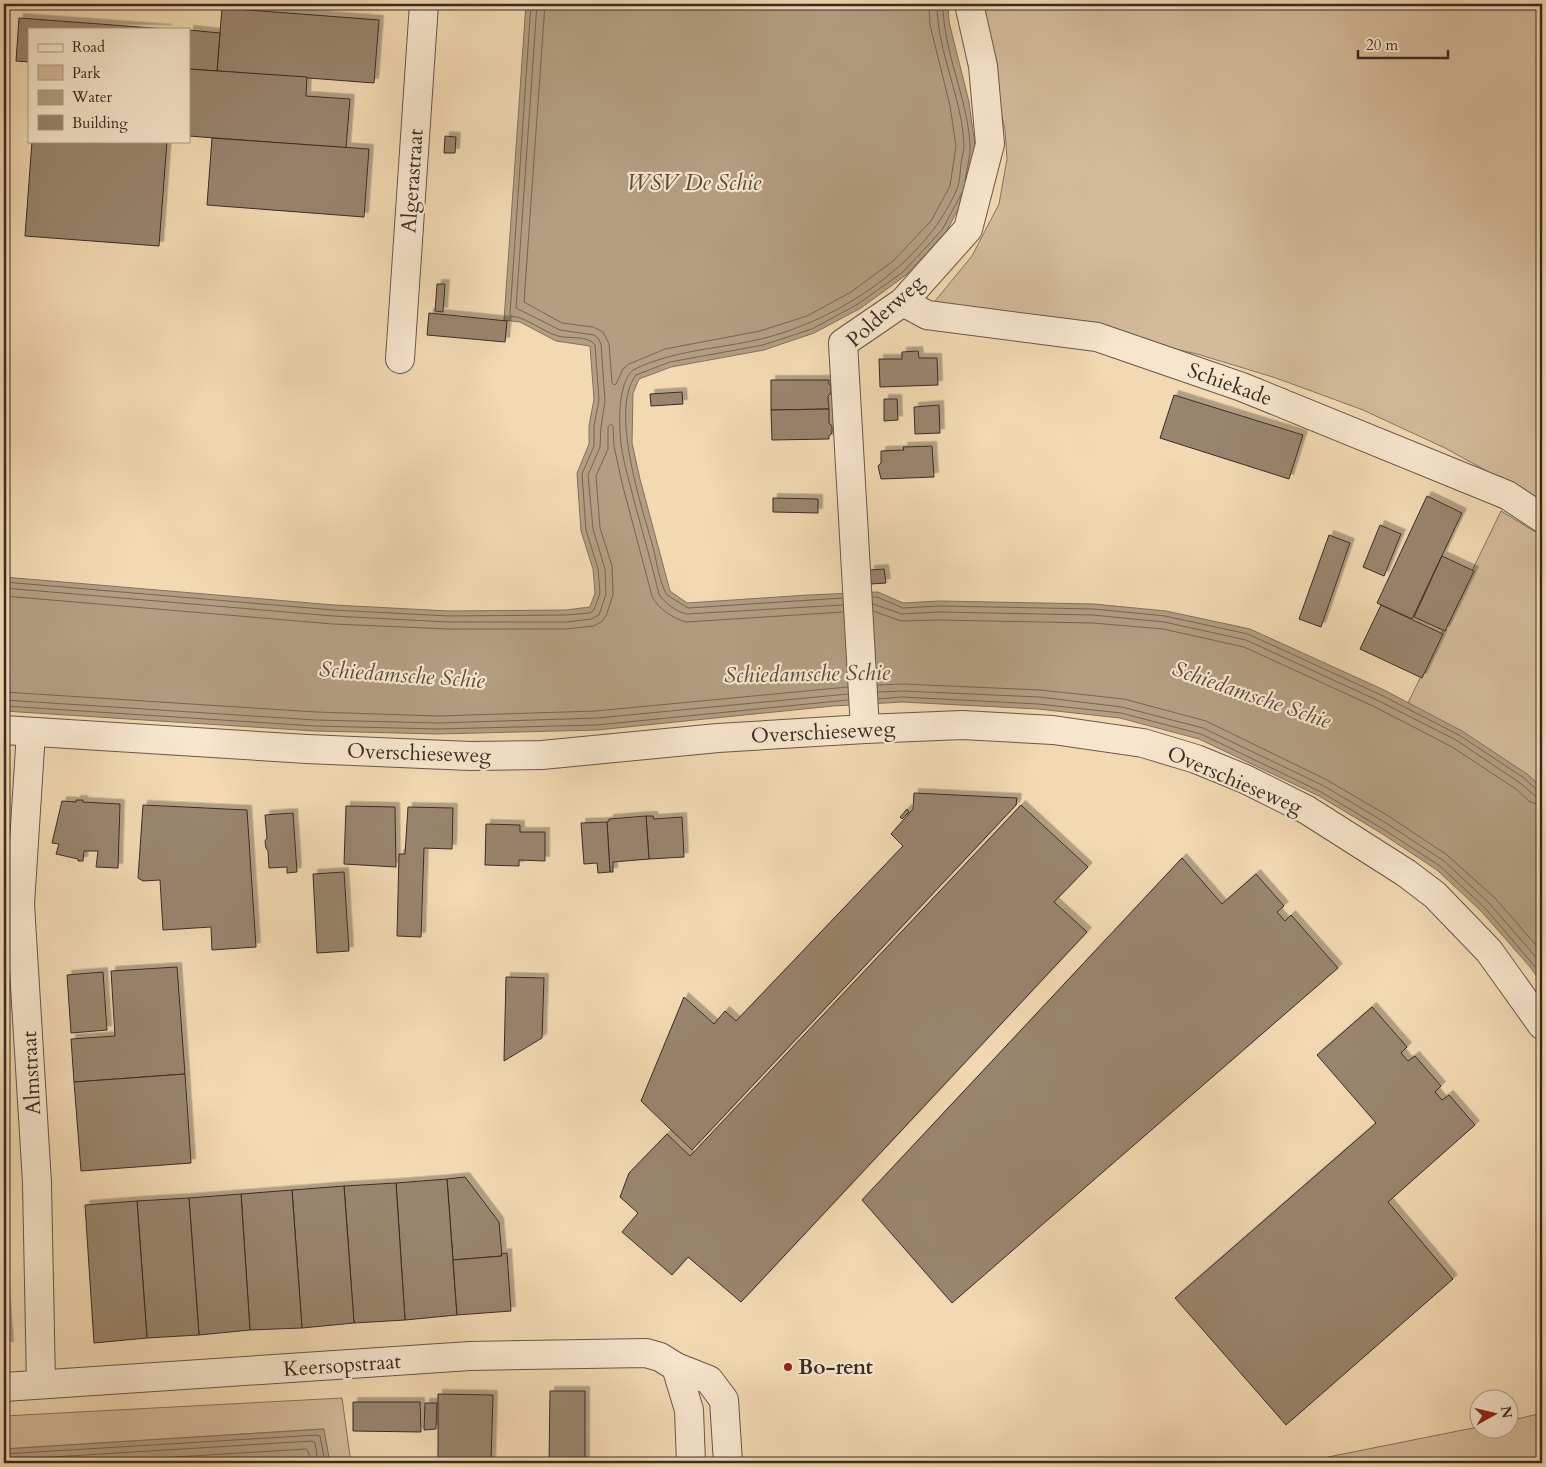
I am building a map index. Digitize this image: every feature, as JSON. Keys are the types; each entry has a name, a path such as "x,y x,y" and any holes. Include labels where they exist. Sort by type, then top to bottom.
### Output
{"street":[{"name":"Algerastraat","path":"400,359 424,4"},
{"name":"Polderweg","path":"864,720 842,343 903,302 968,230 990,144 983,66 969,4"},
{"name":"Schiekade","path":"903,302 927,315 1098,337 1242,387 1507,496 1542,518"},
{"name":"Overschieseweg","path":"4,730 298,748 470,756 542,755 718,738 864,720 1053,730 1143,743 1196,758 1245,779 1307,810 1406,873 1435,895 1489,951 1542,1025"},
{"name":"Almstraat","path":"31,732 20,904 37,1183 41,1384"},
{"name":"Keersopstraat","path":"4,1387 470,1356 646,1353 660,1357 676,1368 709,1380 724,1400 728,1463"},
{"path":"676,1368 689,1410 691,1463"}],"green space":[{"path":"977,4 1542,4 1542,503 1445,448 1363,410 1276,378 1197,354 1109,334 926,312 972,256 999,204 1007,159 1005,130"},
{"path":"1501,511 1542,536 1542,788 1527,774 1408,703"},
{"path":"342,1398 351,1463 330,1463 323,1429 4,1449 4,1416"},
{"path":"1542,1413 1542,1463 1298,1463 1468,1429 1468,1440 1518,1440 1518,1419"}],"water":[{"path":"526,4 948,4 949,22 969,102 975,146 968,191 946,232 906,275 861,308 814,333 764,350 671,367 639,379 633,393 632,443 670,591 687,603 878,592 903,603 939,601 1094,604 1166,611 1250,629 1384,690 1462,731 1527,774 1542,788 1542,984 1531,968 1481,911 1437,870 1381,833 1319,796 1199,739 1120,718 1038,709 902,702 833,706 597,730 438,734 315,731 4,711 4,577 334,605 449,611 566,610 590,607 595,593 593,569 581,531 577,473 589,444 589,426 594,399 590,346 556,341 520,322 504,320"},
{"path":"324,1429 330,1463 4,1463 4,1449"}],"building":[{"path":"222,8 379,20 374,83 217,71"},
{"path":"19,18 154,28 28,28 28,62 16,61"},
{"path":"190,30 220,33 217,71 190,69"},
{"path":"190,69 307,77 306,96 350,99 346,148 190,136"},
{"path":"445,136 456,137 455,153 444,153"},
{"path":"212,138 369,149 364,217 207,205"},
{"path":"32,142 167,142 159,246 25,236"},
{"path":"437,284 445,284 443,312 435,311"},
{"path":"429,313 507,321 505,342 427,335"},
{"path":"918,351 919,358 937,358 938,385 880,387 879,359 902,359 902,352"},
{"path":"771,380 829,380 831,393 828,396 829,409 771,410"},
{"path":"682,392 683,404 651,406 650,394"},
{"path":"1174,395 1303,435 1289,479 1160,438"},
{"path":"884,399 897,399 898,420 884,421"},
{"path":"939,405 940,433 915,434 914,407"},
{"path":"829,409 829,423 832,426 832,433 829,439 772,440 771,410"},
{"path":"932,446 934,477 881,479 878,466 881,463 881,451 904,450 903,447"},
{"path":"1427,496 1462,513 1412,619 1377,603"},
{"path":"773,498 818,499 818,513 773,512"},
{"path":"1380,525 1401,534 1384,576 1363,567"},
{"path":"1329,535 1350,543 1321,627 1299,619"},
{"path":"1442,556 1474,571 1445,631 1414,617"},
{"path":"884,569 886,583 871,584 870,570"},
{"path":"1381,605 1443,634 1422,678 1360,649"},
{"path":"914,793 1017,798 1016,805 692,1150 641,1101 684,997 714,1024 725,1011 736,1021 903,846 891,834 913,809"},
{"path":"76,800 120,804 118,868 96,867 98,851 84,851 83,861 56,854 59,844 52,843 62,801 76,802"},
{"path":"143,805 247,810 256,947 212,950 211,927 163,930 160,880 143,881 138,878"},
{"path":"1021,805 1088,867 1054,902 1087,932 741,1302 688,1257 672,1275 622,1232 638,1213 620,1197 629,1173 667,1134 690,1156"},
{"path":"346,806 395,807 396,867 344,864"},
{"path":"408,807 453,808 452,849 424,848 421,937 397,936 399,854 405,854"},
{"path":"907,809 909,812 902,819 900,817"},
{"path":"293,813 297,872 287,873 287,867 269,868 268,851 265,841 267,838 265,815"},
{"path":"646,816 653,816 654,819 682,817 684,857 649,859"},
{"path":"646,816 649,859 613,862 613,872 610,872 607,822 609,819"},
{"path":"607,822 610,872 598,873 597,863 584,864 581,823"},
{"path":"486,824 520,825 520,832 545,832 545,861 519,860 519,866 485,865"},
{"path":"1182,858 1222,904 1256,874 1284,906 1277,912 1285,921 1291,915 1338,968 952,1303 862,1200"},
{"path":"344,872 349,951 317,953 313,874"},
{"path":"177,967 185,1074 74,1082 71,1039 115,1036 111,971"},
{"path":"103,972 107,1030 71,1033 67,975"},
{"path":"506,977 544,978 542,1038 504,1061"},
{"path":"1372,1007 1407,1047 1401,1053 1408,1061 1415,1056 1441,1086 1435,1092 1442,1100 1449,1095 1475,1125 1388,1202 1453,1279 1286,1425 1175,1298 1376,1123 1317,1055"},
{"path":"185,1074 191,1163 81,1171 74,1082"},
{"path":"465,1177 499,1222 502,1256 453,1260 447,1179"},
{"path":"447,1179 457,1315 405,1320 396,1183"},
{"path":"396,1183 405,1320 354,1323 344,1186"},
{"path":"344,1186 354,1323 302,1328 292,1190"},
{"path":"292,1190 302,1328 250,1330 241,1194"},
{"path":"241,1194 250,1330 199,1335 189,1198"},
{"path":"189,1198 199,1335 147,1338 137,1201"},
{"path":"137,1201 147,1338 94,1343 85,1205"},
{"path":"507,1253 511,1311 457,1315 453,1260 502,1256 501,1254"},
{"path":"4,1277 9,1346 4,1346"},
{"path":"550,1391 585,1391 585,1463 549,1463"},
{"path":"438,1394 493,1395 491,1463 438,1463"},
{"path":"353,1402 420,1402 421,1432 353,1431"},
{"path":"425,1403 437,1403 436,1429 424,1430"}],"place":[{"name":"Bo-rent","path":"788,1367"}],"water label":[{"name":"WSV De Schie","path":"694,182"},
{"name":"Schiedamsche Schie","path":"807,673"},
{"name":"Schiedamsche Schie","path":"402,674"},
{"name":"Schiedamsche Schie","path":"1252,694"}]}
